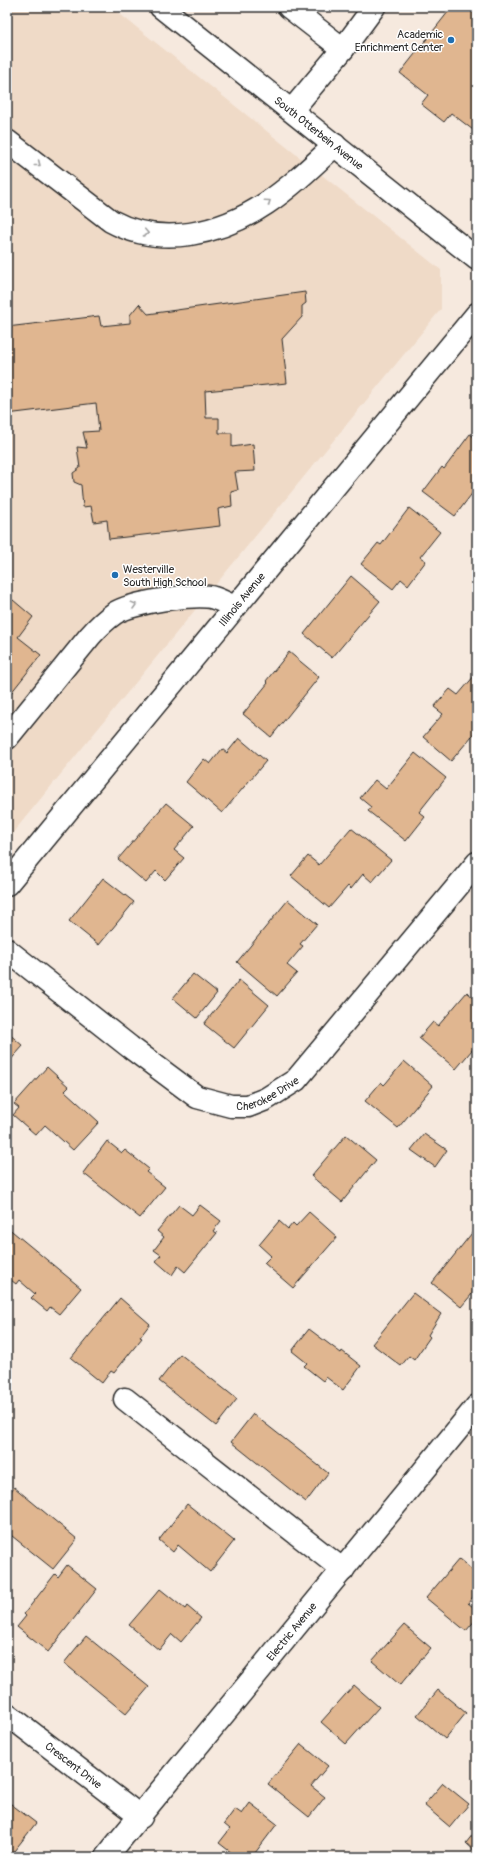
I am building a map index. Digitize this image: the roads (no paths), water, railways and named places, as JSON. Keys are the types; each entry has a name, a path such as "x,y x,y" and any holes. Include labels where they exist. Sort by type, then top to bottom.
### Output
{"street":[{"name":"South Otterbein Avenue","path":"161,7 477,259"},
{"path":"289,7 343,49"},
{"path":"292,110 343,49 374,7"},
{"path":"7,140 117,224 148,234 178,236 207,232 239,220 281,193 335,145"},
{"name":"Illinois Avenue","path":"7,884 477,314"},
{"path":"7,738 101,624 115,613 134,605 189,597 214,598 234,607"},
{"name":"Cherokee Drive","path":"7,950 130,1047 197,1097 231,1106 248,1106 266,1099 296,1080 477,863"},
{"path":"125,1399 343,1570"},
{"name":"Electric Avenue","path":"106,1857 141,1817 477,1406"},
{"name":"Crescent Drive","path":"7,1714 141,1817"}],"place":[{"name":"Academic Enrichment Center","path":"451,40"},
{"name":"Westerville South High School","path":"115,575"}]}
